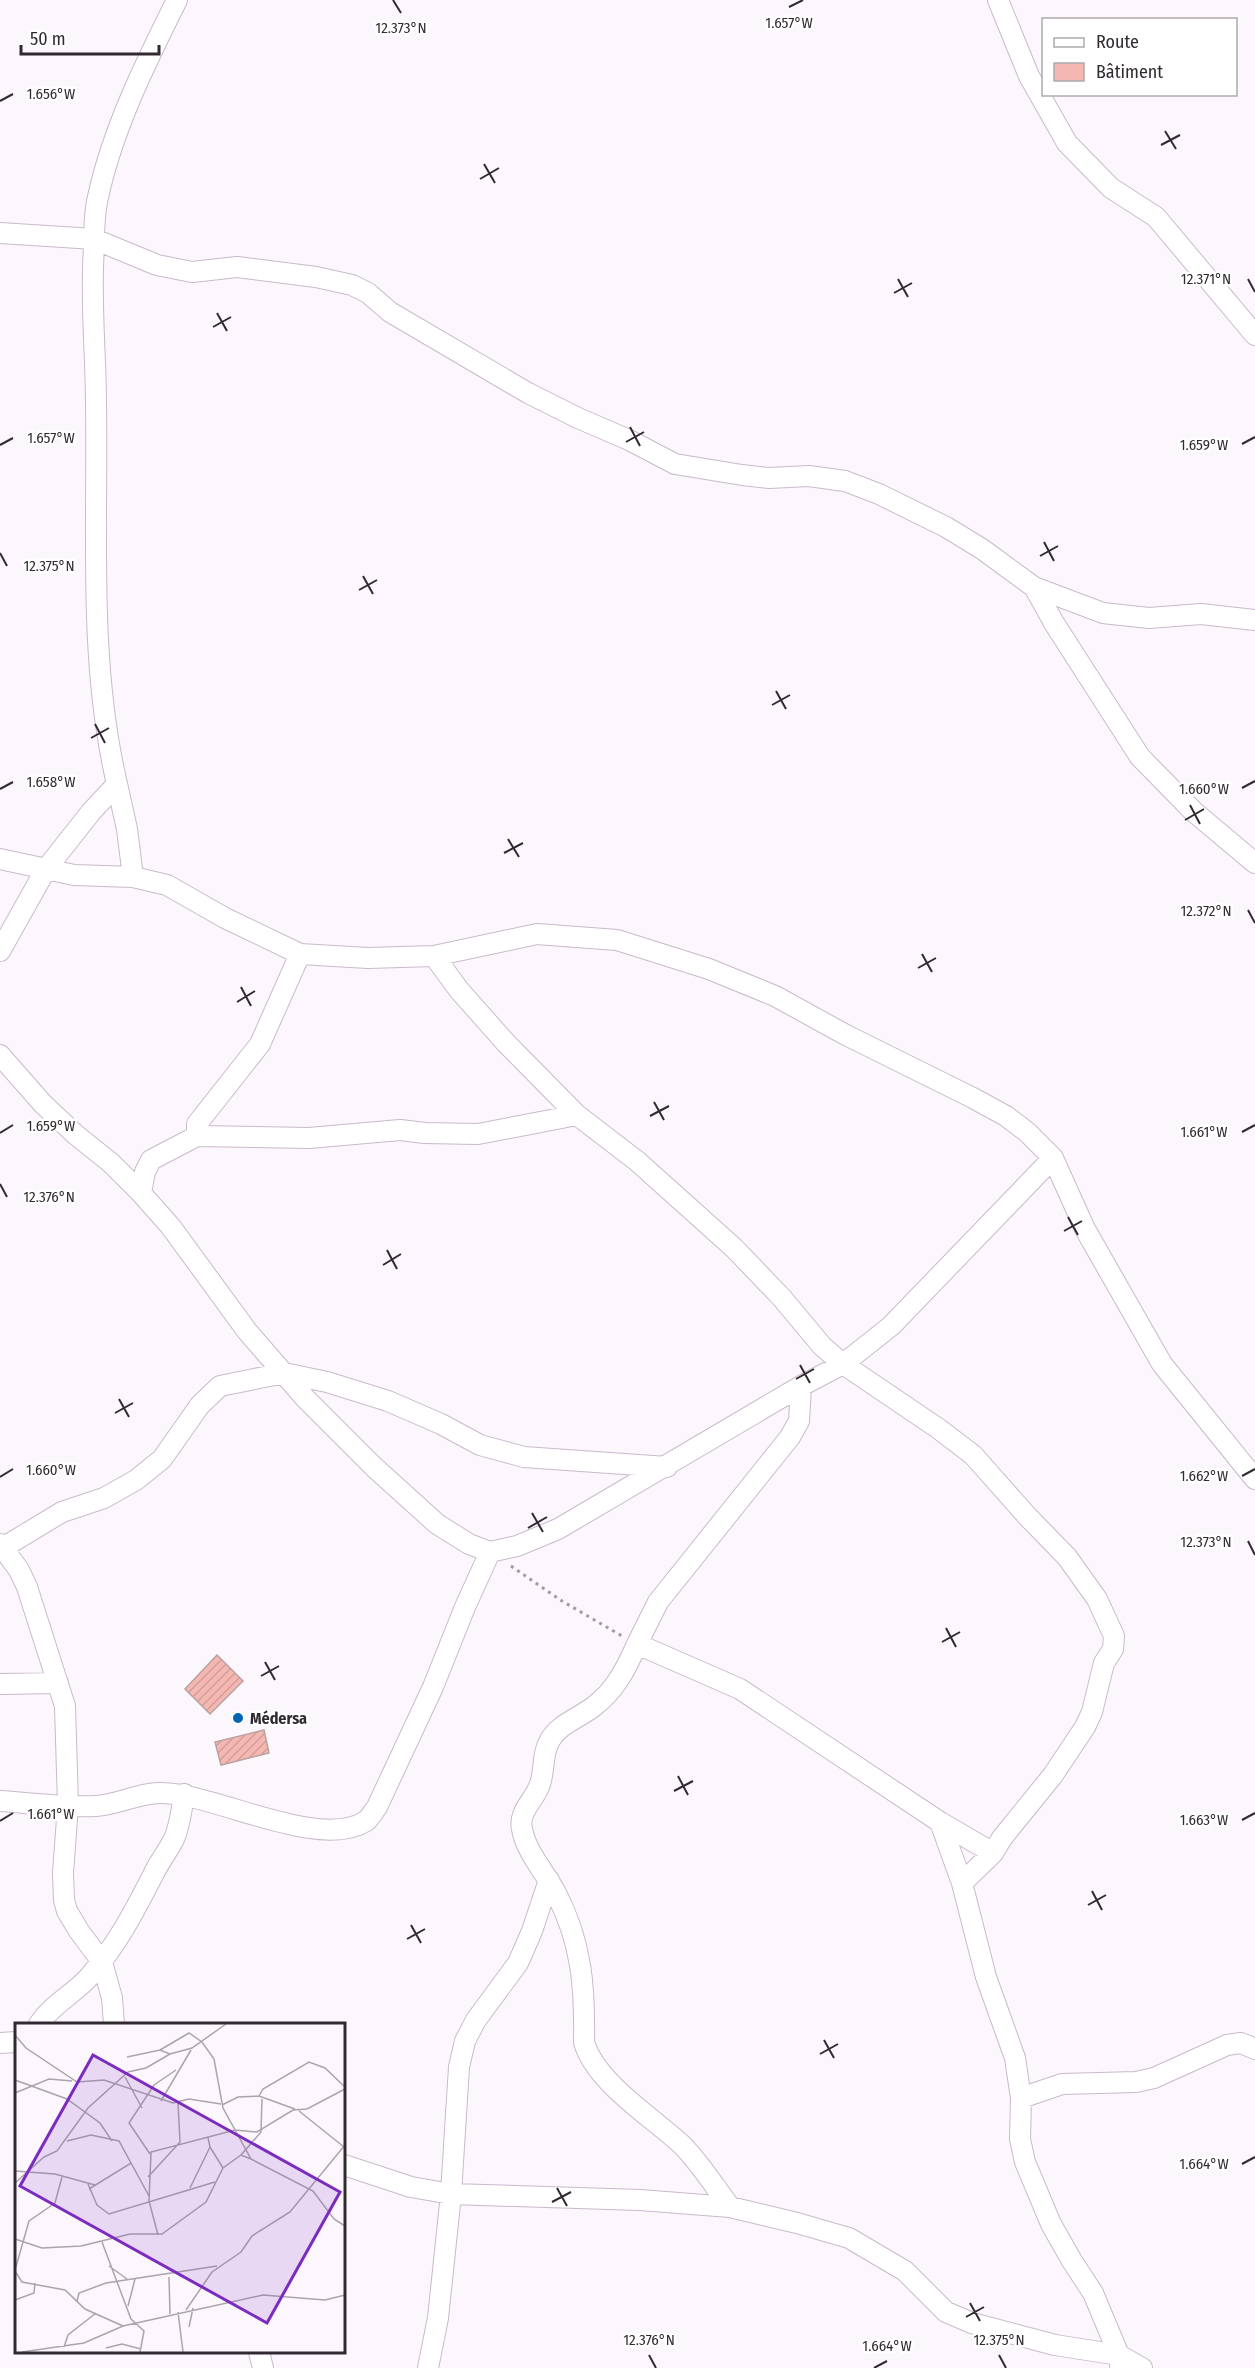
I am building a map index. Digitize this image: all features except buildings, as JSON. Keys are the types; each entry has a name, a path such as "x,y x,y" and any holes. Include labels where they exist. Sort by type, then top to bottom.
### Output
{"street":[{"path":"133,877 128,829 110,752 94,565 96,405 91,289 97,200 106,166 157,40 177,0"},
{"path":"998,0 1029,76 1067,143 1111,188 1156,217 1255,335"},
{"path":"0,233 94,239 157,265 192,272 237,267 316,277 352,285 368,293 390,312 528,393 675,464 769,478 809,476 845,481 879,494 946,527 982,549 1034,587 1103,613 1149,618 1201,614 1255,620"},
{"path":"1034,587 1054,623 1140,758 1214,830 1255,863"},
{"path":"0,951 46,869 91,812 117,784"},
{"path":"0,859 74,875 133,877 167,885 225,918 300,954 368,958 434,956 537,934 577,936 617,940 709,969 776,996 867,1046 1006,1116 1027,1132 1053,1158 1085,1229 1162,1364 1255,1479"},
{"path":"197,1136 198,1124 266,1036 300,954"},
{"path":"434,956 459,990 506,1043 577,1115 637,1161 734,1248 782,1298 822,1346 843,1364 939,1429 973,1455 1080,1573 1097,1599 1114,1636 1113,1649 1104,1663 1092,1712 1080,1737 993,1853 962,1883"},
{"path":"0,1055 43,1104 111,1163 171,1227 247,1331 305,1398 374,1467 437,1524 469,1545 490,1552 517,1546 558,1529 667,1467 801,1386 843,1364 891,1326 1053,1158"},
{"path":"141,1194 151,1160 197,1136 309,1138 400,1130 478,1134 577,1115"},
{"path":"114,2023 112,1998 102,1962 79,1931 67,1911 64,1900 63,1873 68,1805 65,1706 27,1587 2,1545 54,1517 104,1498 136,1480 162,1459 200,1405 219,1386 284,1373 327,1382 388,1401 441,1424 480,1445 524,1457 667,1467"},
{"path":"730,2207 684,2147 598,2070 588,2054 584,2042 583,1972 576,1936 549,1880 526,1843 521,1818 540,1784 545,1753 550,1740 558,1729 594,1707 611,1692 624,1672 658,1602 790,1437 799,1421 801,1386"},
{"path":"0,1801 97,1806 159,1792 184,1794 269,1819 330,1831 350,1828 368,1820 377,1807 433,1687 461,1616 490,1552"},
{"path":"637,1644 740,1689 940,1822 993,1853"},
{"path":"0,1684 58,1683"},
{"path":"41,2023 61,2000 87,1979 102,1962 136,1910 174,1838 184,1794"},
{"path":"940,1822 962,1883 986,1977 1015,2058 1021,2098 1020,2139 1025,2162 1051,2223 1071,2261 1093,2292 1119,2362"},
{"path":"428,2368 438,2318 451,2194 459,2067 465,2041 476,2020 518,1963 549,1880"},
{"path":"0,2043 15,2042"},
{"path":"1021,2098 1062,2084 1136,2082 1154,2078 1227,2045 1241,2043 1255,2049"},
{"path":"345,2165 411,2187 451,2194 640,2200 730,2207 849,2238 904,2271 946,2312 972,2324 1142,2368"},
{"path":"259,2353 262,2368"}],"path":[{"path":"490,1552 562,1601 637,1644"}],"place":[{"name":"Médersa","path":"238,1718"}]}
